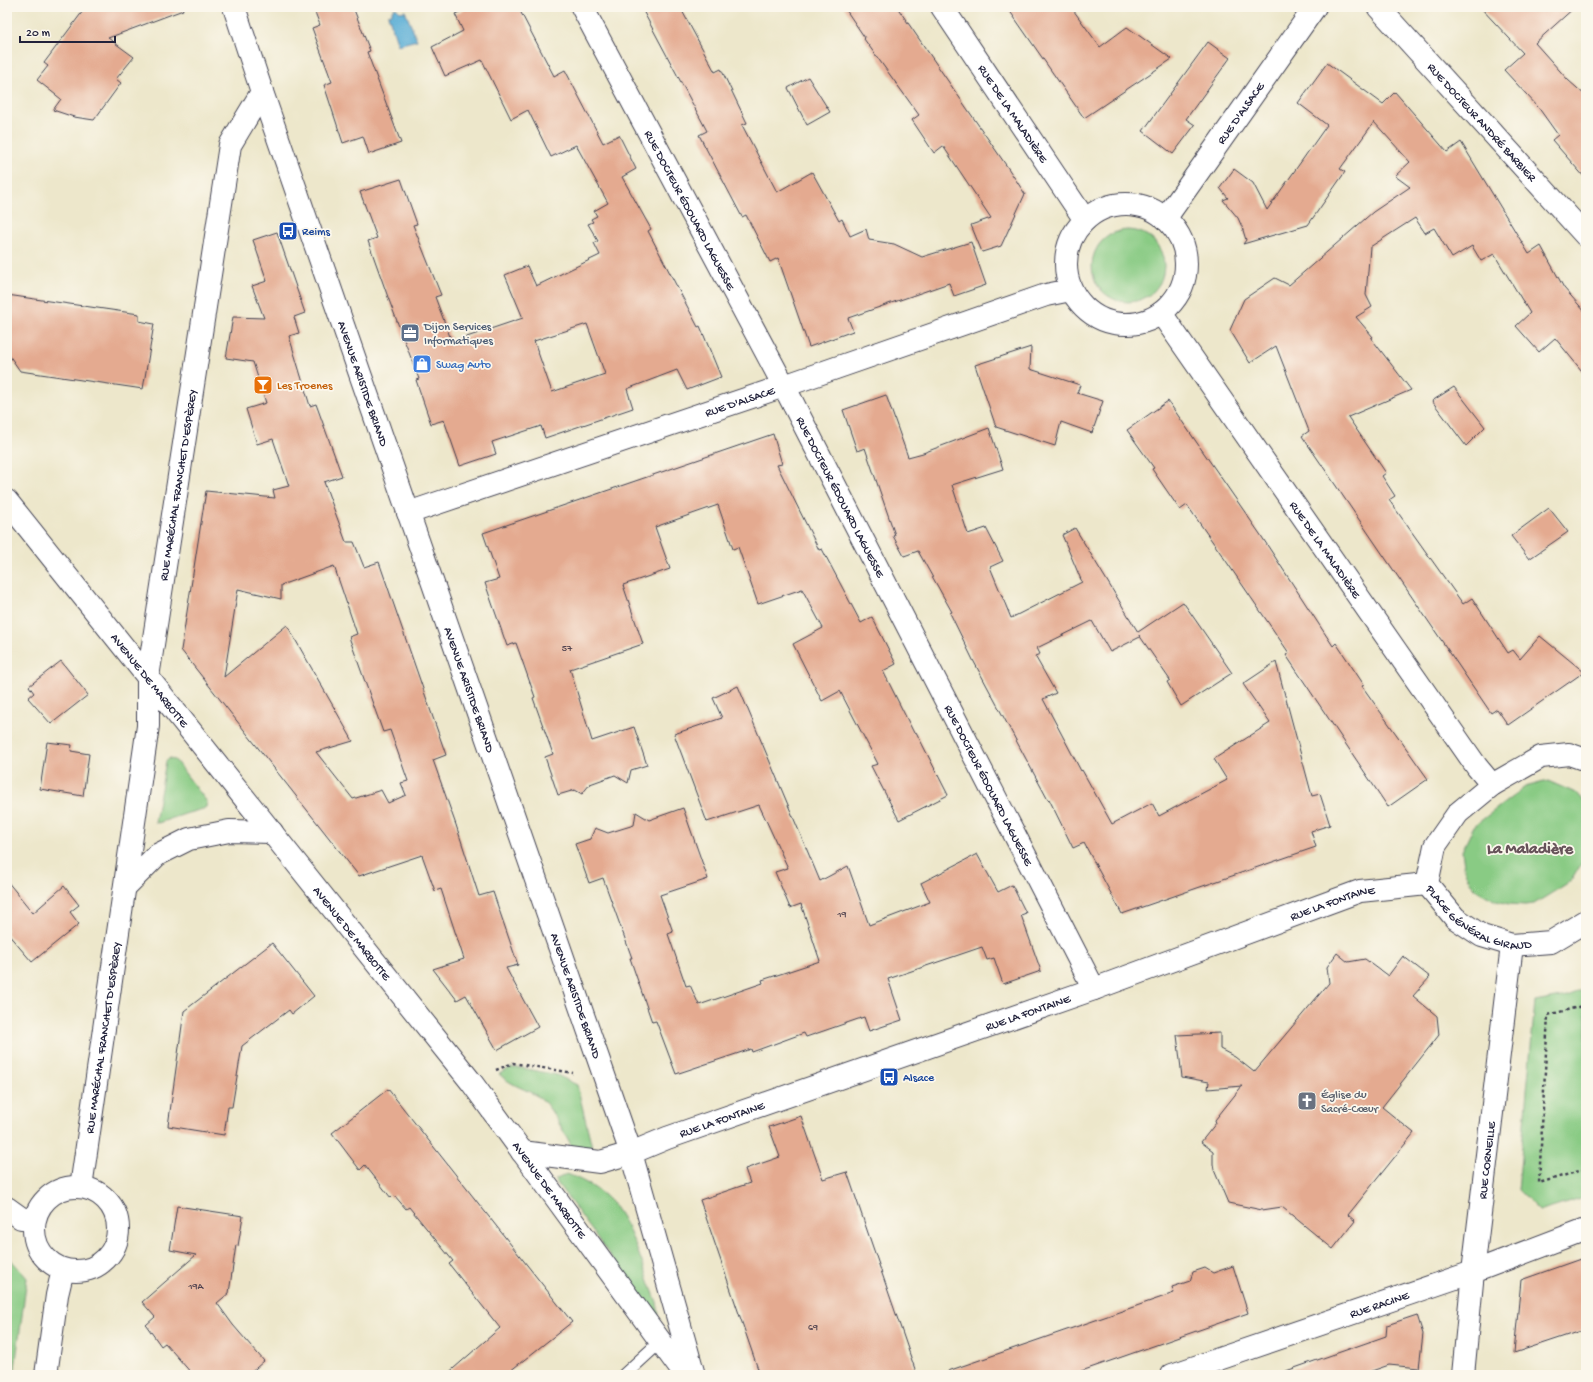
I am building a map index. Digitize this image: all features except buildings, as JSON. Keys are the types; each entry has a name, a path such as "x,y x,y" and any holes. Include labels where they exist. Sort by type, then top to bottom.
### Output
{"street":[{"name":"AVENUE ARISTIDE BRIAND","path":"234,7 262,92 631,1153 694,1375"},
{"name":"RUE DOCTEUR ÉDOUARD LAGUESSE","path":"582,7 784,386 1094,989"},
{"name":"RUE DE LA MALADIÈRE","path":"942,7 1085,220"},
{"name":"RUE D'ALSACE","path":"1165,219 1315,7"},
{"name":"RUE DOCTEUR ANDRÉ BARBIER","path":"1378,7 1586,236"},
{"name":"RUE MARÉCHAL FRANCHET D'ESPÈREY","path":"81,1187 148,726 148,677 230,145 262,92"},
{"path":"1121,204 1141,206 1159,214 1165,219 1174,227 1182,243 1186,260 1184,278 1178,295 1167,309 1151,319 1133,324 1114,324 1096,317 1082,306 1071,290 1066,272 1066,253 1072,235 1085,220 1102,209 1121,204"},
{"name":"RUE D'ALSACE","path":"408,513 784,386 1046,295 1071,290"},
{"name":"RUE DE LA MALADIÈRE","path":"1161,313 1477,768 1492,785"},
{"name":"AVENUE DE MARBOTTE","path":"7,501 472,1083 684,1375"},
{"name":"PLACE GÉNÉRAL GIRAUD","path":"1586,760 1569,754 1541,757 1492,785 1458,813 1436,846 1427,884 1455,918 1482,936 1512,945 1551,942 1586,921"},
{"path":"125,887 157,854 189,839 229,831 272,832"},
{"name":"RUE LA FONTAINE","path":"522,1152 600,1162 631,1153 667,1138 1094,989 1360,891 1427,884"},
{"name":"RUE CORNEILLE","path":"1463,1375 1473,1272 1512,945"},
{"path":"71,1187 81,1187 97,1192 108,1201 115,1212 118,1226 117,1239 111,1252 96,1266 77,1272 63,1270 52,1265 43,1256 36,1245 33,1233 34,1220 39,1208 47,1198 58,1190 71,1187"},
{"path":"7,1208 21,1218 34,1220"},
{"name":"RUE RACINE","path":"1172,1375 1473,1272 1586,1229"},
{"path":"46,1375 57,1295 63,1270"}],"lane":[{"path":"624,1375 660,1342"}],"path":[{"path":"1586,1005 1548,1015 1539,1183 1586,1169"},
{"path":"472,1083 481,1076 513,1063 605,1079"}],"green space":[{"path":"1128,230 1148,236 1158,246 1164,266 1158,286 1148,296 1128,302 1108,296 1098,286 1092,266 1098,246 1108,236"},
{"path":"170,758 175,760 207,802 206,807 203,809 158,823 155,822 166,761"},
{"path":"1548,781 1578,794 1586,804 1586,856 1571,881 1534,904 1509,904 1496,901 1474,888 1465,873 1462,851 1474,826 1525,787"},
{"path":"1586,989 1586,1196 1539,1211 1518,1190 1535,1002 1567,996"},
{"path":"511,1068 522,1068 557,1075 577,1085 592,1147 584,1150 572,1147 557,1120 543,1100 518,1087 499,1074"},
{"path":"567,1174 596,1189 611,1202 618,1211 637,1249 657,1302 659,1314 655,1317 555,1180"},
{"path":"7,1255 27,1278 14,1375 7,1375"}],"water":[{"path":"396,8 400,12 405,11 417,40 398,45 388,15 392,14 392,10"}],"place":[{"name":"Reims","path":"288,231"},
{"name":"Dijon Services Informatiques","path":"410,333"},
{"name":"Swag Auto","path":"422,364"},
{"name":"Les Troenes","path":"263,385"},
{"name":"Alsace","path":"889,1077"},
{"name":"Église du Sacré-Cœur","path":"1307,1101"}],"district":[{"name":"La Maladière","path":"1530,847"}]}
